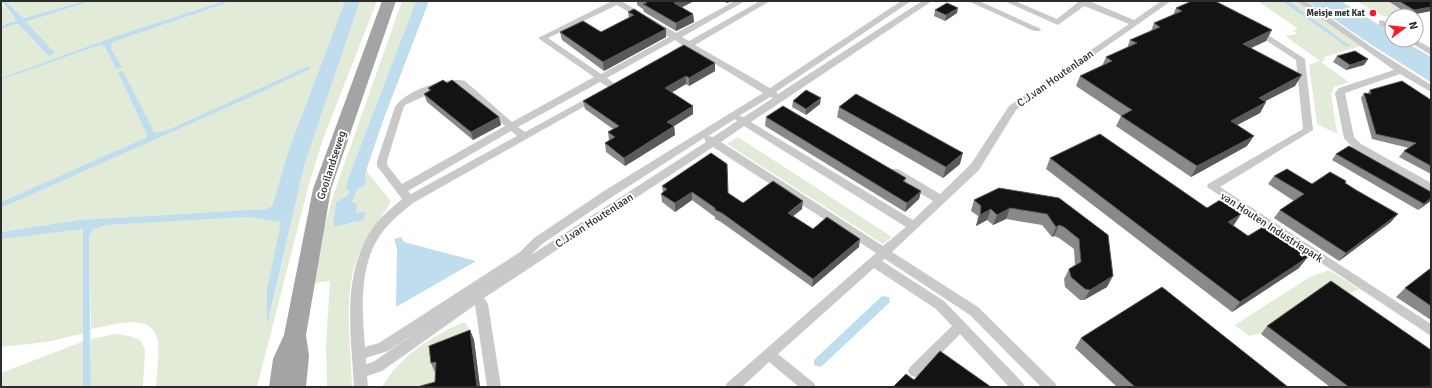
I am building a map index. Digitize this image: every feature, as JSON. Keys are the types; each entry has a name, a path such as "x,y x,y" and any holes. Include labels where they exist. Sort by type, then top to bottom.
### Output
{"main road":[{"name":"Gooilandseweg","path":"280,387 284,359 295,335 322,189 389,1"},
{"name":"Gooilandseweg","path":"295,335 298,356 295,387"}],"street":[{"path":"400,190 512,126 741,1"},
{"path":"668,56 766,1"},
{"name":"C.J.van Houtenlaan","path":"360,372 377,367 524,255 544,237 908,1"},
{"name":"C.J.van Houtenlaan","path":"359,354 383,347 472,294 746,122 928,1"},
{"path":"972,1 1037,29"},
{"path":"1008,1 1058,22 1083,1 1135,23"},
{"name":"C.J.van Houtenlaan","path":"732,387 914,226 975,167 1012,108 1167,1"},
{"path":"1300,1 1370,50 1431,88"},
{"path":"361,387 357,291 362,261 376,232 390,215 409,200 617,85 601,78 542,38 617,2 769,92 784,109"},
{"name":"van Houten Industriepark","path":"1251,26 1300,59 1308,130 1212,187 1431,331"},
{"path":"862,31 874,37"},
{"path":"826,53 839,60"},
{"path":"1402,70 1342,90 1340,93 1349,138 1363,149 1431,188"},
{"path":"796,74 808,81"},
{"path":"409,200 384,170 382,161 398,109 402,103 446,82 456,80 462,83 524,136"},
{"path":"732,115 746,122 914,226"},
{"path":"702,135 884,251 974,311 1050,387"},
{"path":"887,168 941,200"},
{"path":"873,261 940,305 1018,387"},
{"path":"472,294 482,304 494,387"},
{"path":"915,371 960,326"},
{"path":"769,354 809,387"}],"green space":[{"path":"5,1 84,1 24,18"},
{"path":"91,1 224,1 119,35 1,78 1,29 17,24 50,56 26,22"},
{"path":"232,1 345,1 289,149 272,206 266,209 79,220 1,232 1,208 166,131 154,132 118,73 147,137 1,202 1,80 100,45 105,47 116,69 121,68 111,48 112,43"},
{"path":"360,1 377,1 323,139 309,184 257,387 156,387 158,342 153,330 138,322 118,323 91,329 89,234 93,229 108,225 248,217 282,222 268,323 305,163"},
{"path":"402,1 416,1 349,176 345,189 349,190 348,195 336,202 333,224 335,227 358,222 352,202 358,189 365,186 367,172 391,201 364,243 353,273 349,305 352,387 327,387 326,344 330,281 313,283 322,234 334,193"},
{"path":"1258,1 1298,1 1361,46 1324,57 1324,60 1321,62 1349,82 1334,87 1331,94 1337,133 1341,136 1317,124 1309,65 1320,61 1285,36 1297,34 1293,30 1298,29"},
{"path":"1356,1 1390,1 1402,8 1384,8 1383,16"},
{"path":"1,3 15,18 15,21 1,26"},
{"path":"738,137 892,237 883,244 727,144"},
{"path":"79,228 83,229 84,333 47,342 1,347 1,239"},
{"path":"1329,270 1359,289 1262,333 1249,336 1235,325 1310,277"},
{"path":"461,323 466,323 473,340 441,387 382,387 397,366 407,357 427,341"},
{"path":"115,334 129,336 140,340 145,350 143,387 91,387 91,339"},
{"path":"84,341 83,387 1,387 1,373"}],"water":[{"path":"1,1 5,1 24,18 84,1 91,1 26,22 55,53 49,56 17,24 1,29 1,26 15,21 15,18"},
{"path":"224,1 232,1 112,43 111,48 122,68 116,69 105,47 100,45 1,80 1,78 119,35"},
{"path":"345,1 360,1 305,163 267,326 267,290 281,222 248,217 108,225 93,229 89,235 91,387 83,387 83,229 1,239 1,232 79,220 266,209 272,206 289,149"},
{"path":"416,1 429,1 384,118 367,168 365,186 358,189 352,202 357,204 356,213 365,212 364,220 335,227 333,224 336,202 348,195 349,191 345,189 349,176"},
{"path":"1282,1 1289,1 1350,46 1347,47"},
{"path":"1307,1 1341,1 1384,28 1384,48 1416,48 1431,57 1431,82 1373,46"},
{"path":"309,66 310,69 248,98 1,208 1,202 147,137 118,73 123,71 154,132 166,131"},
{"path":"401,237 404,242 476,261 396,307 397,249 394,239"},
{"path":"882,296 889,297 890,302 821,367 814,365 814,360"}],"building":[{"path":"644,1 678,1 674,3 693,14 676,23 643,4 647,3"},
{"path":"1192,1 1215,1 1272,30 1243,44 1302,75 1259,98 1266,102 1231,121 1254,136 1197,166 1121,116 1132,110 1080,76 1112,61 1106,57 1137,43 1130,40 1160,27 1154,23 1182,11 1176,8"},
{"path":"1399,1 1431,1 1431,7 1411,8"},
{"path":"947,3 958,8 946,15 935,10"},
{"path":"634,9 666,29 603,62 560,32 583,21 601,32 634,15 628,12"},
{"path":"684,45 715,63 689,78 686,76 665,88 693,106 667,122 674,126 624,158 605,143 615,137 608,132 619,126 583,101"},
{"path":"1355,51 1368,59 1350,65 1337,56"},
{"path":"443,80 447,83 452,80 499,117 471,132 424,94 431,90 428,88"},
{"path":"1402,81 1431,100 1431,166 1404,151 1416,143 1376,134 1364,93 1371,94 1370,90"},
{"path":"806,90 821,98 806,109 793,101"},
{"path":"856,94 963,153 946,167 839,107"},
{"path":"783,106 906,178 903,181 921,191 907,203 766,117"},
{"path":"1100,134 1207,208 1220,200 1241,214 1228,222 1248,236 1263,227 1308,257 1240,302 1050,158"},
{"path":"1349,146 1431,192 1431,198 1424,204 1336,154"},
{"path":"711,153 727,164 728,193 743,203 773,181 803,201 788,213 813,229 827,217 860,239 813,279 692,192 675,203 661,194 667,189 662,186"},
{"path":"1287,169 1312,184 1330,172 1346,181 1345,183 1356,190 1398,214 1346,253 1280,210 1304,194 1274,176"},
{"path":"999,188 1059,198 1108,235 1113,276 1090,290 1085,289 1071,277 1069,269 1081,262 1079,239 1064,227 1059,225 1056,227 1047,214 1010,208 997,215 991,209 980,215 981,206 974,200"},
{"path":"1431,268 1431,306 1405,288"},
{"path":"1331,281 1431,350 1431,387 1349,387 1267,326"},
{"path":"1162,287 1288,387 1135,387 1081,338"},
{"path":"470,330 477,387 417,387 435,382 436,362 431,363 429,346"},
{"path":"940,351 991,387 893,387 906,374 914,380"}],"place":[{"name":"Meisje met Kat","path":"1373,13"}]}
